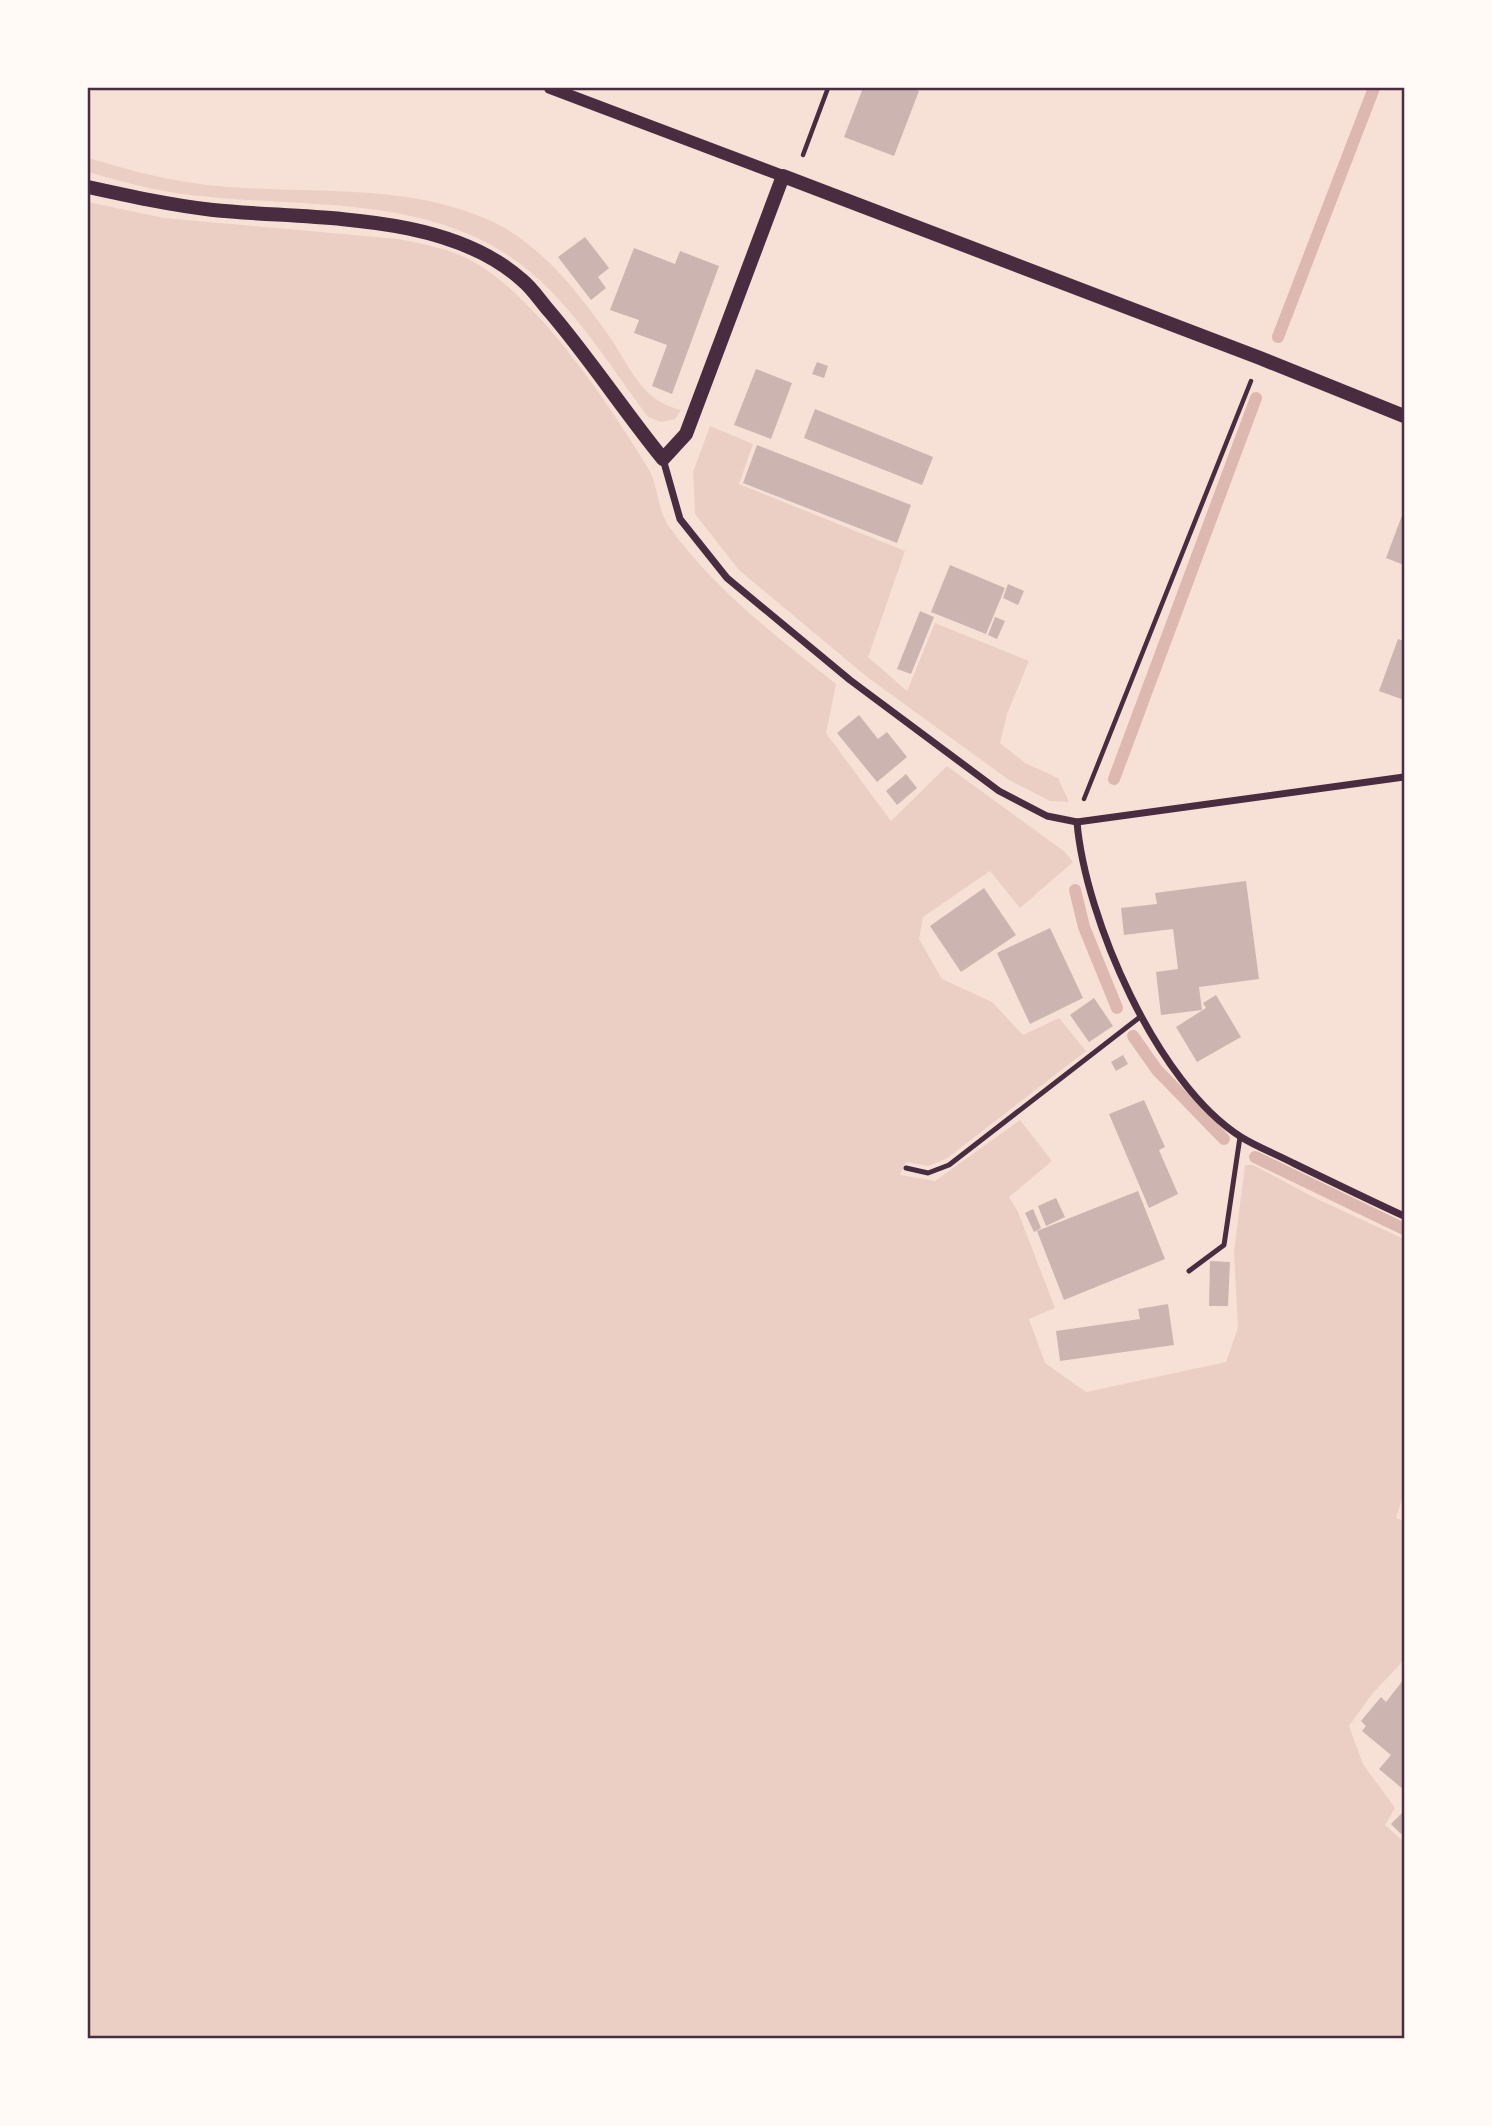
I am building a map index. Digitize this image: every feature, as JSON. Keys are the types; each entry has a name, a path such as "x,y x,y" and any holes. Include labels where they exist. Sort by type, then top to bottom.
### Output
{"main road":[{"path":"88,187 161,203 400,226 442,235 480,251 522,280 567,332 663,459 685,433 783,176 1405,416"}],"street":[{"path":"550,88 783,176"},
{"path":"663,459 680,519 727,578 850,680 999,791 1047,816 1077,822 1405,777"},
{"path":"1077,822 1080,859 1110,950 1140,1017 1199,1098 1240,1137 1405,1216"}],"lane":[{"path":"906,1168 928,1173 949,1165 1140,1017"},
{"path":"1189,1271 1224,1245 1240,1137"}],"path":[{"path":"783,176 802,156 828,88"},
{"path":"1077,822 1260,358"}],"shaded area":[{"path":"88,158 153,176 214,186 374,193 413,198 451,206 489,220 507,229 540,254 569,284 595,317 645,390 666,405 681,410 675,419 661,422 648,417 575,317 523,266 485,242 444,225 401,214 356,207 219,198 153,189 88,172"},
{"path":"88,202 164,218 398,239 447,250 474,262 499,279 523,301 593,384 648,468 666,521 688,551 748,612 836,684 826,733 891,821 947,766 1065,852 1073,862 1020,908 990,871 923,917 919,939 942,979 992,1002 1023,1035 1059,1018 1086,1051 946,1159 928,1166 906,1162 900,1175 935,1181 1020,1120 1052,1161 1009,1197 1018,1212 1055,1308 1029,1319 1045,1363 1086,1392 1226,1362 1238,1328 1234,1252 1245,1165 1253,1165 1317,1199 1404,1239 1404,1492 1396,1518 1404,1521 1404,1660 1372,1694 1349,1726 1363,1764 1395,1808 1385,1825 1404,1842 1404,2038 88,2038"},
{"path":"710,426 753,444 739,484 905,551 868,657 907,691 935,623 1029,661 1007,714 1000,743 1025,763 1058,778 1069,802 1050,801 1009,780 867,677 739,570 695,514 693,472"}],"building":[{"path":"863,88 909,88 919,91 894,156 844,137"},
{"path":"585,237 609,268 598,277 606,288 591,300 558,257"},
{"path":"634,248 675,264 680,251 719,266 672,394 652,386 667,345 634,333 639,320 610,310"},
{"path":"817,362 828,366 824,378 812,374"},
{"path":"756,369 792,383 771,439 734,425"},
{"path":"815,409 933,457 922,485 804,438"},
{"path":"757,445 911,505 897,543 743,483"},
{"path":"1404,510 1404,565 1386,558"},
{"path":"950,565 1005,588 986,634 931,612"},
{"path":"1008,584 1024,591 1018,605 1003,598"},
{"path":"920,611 934,617 911,674 897,669"},
{"path":"995,617 1005,621 997,639 988,635"},
{"path":"1398,639 1404,641 1404,700 1379,691"},
{"path":"859,715 878,739 887,732 907,757 877,782 837,733"},
{"path":"906,774 917,788 897,805 886,791"},
{"path":"1246,881 1259,979 1199,987 1202,1010 1161,1015 1156,972 1178,969 1173,929 1124,935 1121,908 1157,904 1155,893"},
{"path":"984,888 1016,935 961,972 930,926"},
{"path":"1050,928 1083,998 1030,1024 997,953"},
{"path":"1216,995 1241,1037 1197,1062 1176,1027 1206,1008 1203,1003"},
{"path":"1094,998 1113,1026 1089,1042 1070,1015"},
{"path":"1123,1055 1128,1064 1116,1071 1111,1062"},
{"path":"1144,1100 1165,1147 1159,1150 1178,1194 1149,1208 1109,1114"},
{"path":"1138,1191 1165,1259 1064,1300 1037,1231"},
{"path":"1056,1198 1065,1217 1046,1226 1038,1206"},
{"path":"1033,1209 1041,1228 1034,1232 1025,1213"},
{"path":"1210,1261 1230,1262 1228,1306 1209,1306"},
{"path":"1168,1304 1174,1345 1060,1361 1056,1331 1140,1319 1138,1309"},
{"path":"1404,1679 1404,1790 1379,1769 1391,1755 1362,1731 1366,1726 1361,1721 1381,1697 1386,1702"},
{"path":"1404,1811 1404,1831 1401,1834 1391,1824"}],"waterway":[{"path":"1278,337 1374,88"},
{"path":"1114,779 1256,398"},
{"path":"1075,890 1084,927 1117,1008"},
{"path":"1133,1036 1157,1070 1224,1139"},
{"path":"1255,1157 1404,1229"}]}
